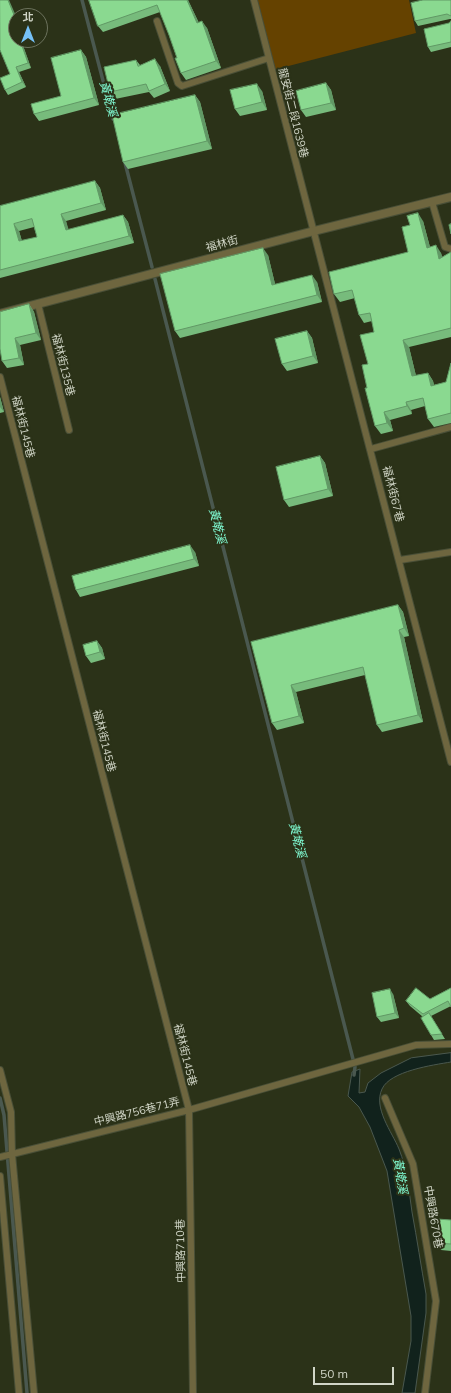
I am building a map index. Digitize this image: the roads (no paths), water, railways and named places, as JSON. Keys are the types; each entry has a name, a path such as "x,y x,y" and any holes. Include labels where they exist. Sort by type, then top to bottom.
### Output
{"street":[{"name":"福林街","path":"0,314 314,231 451,197"}],"lane":[{"name":"龍安街二段1639巷","path":"254,0 314,231"},
{"path":"157,21 178,83 182,86 269,58"},
{"path":"432,202 445,247 451,248"},
{"name":"福林街67巷","path":"314,231 451,762"},
{"name":"福林街135巷","path":"38,304 69,430"},
{"name":"福林街145巷","path":"0,377 189,1110"},
{"path":"371,449 451,427"},
{"path":"400,560 451,552"},
{"name":"中興路756巷71弄","path":"0,1157 189,1110 361,1062 416,1045 451,1044"},
{"path":"0,1070 11,1112 12,1154 34,1393"},
{"name":"中興路670巷","path":"385,1098 413,1164 436,1301 425,1393"},
{"name":"中興路710巷","path":"189,1110 193,1393"},
{"path":"0,1176 19,1393"}],"water":[{"path":"451,1053 451,1062 413,1070 394,1078 382,1089 380,1096 380,1104 384,1120 399,1149 406,1172 426,1294 426,1313 415,1393 402,1393 411,1341 411,1316 387,1171 370,1127 359,1107 348,1096 352,1072 360,1069 359,1093 365,1092 368,1083 381,1073 411,1058"}],"waterway":[{"name":"黃墘溪","path":"82,0 113,119"},
{"name":"黃墘溪","path":"124,159 152,267"},
{"name":"黃墘溪","path":"155,279 355,1067 354,1075"},
{"path":"0,1098 4,1115 27,1393"}]}
